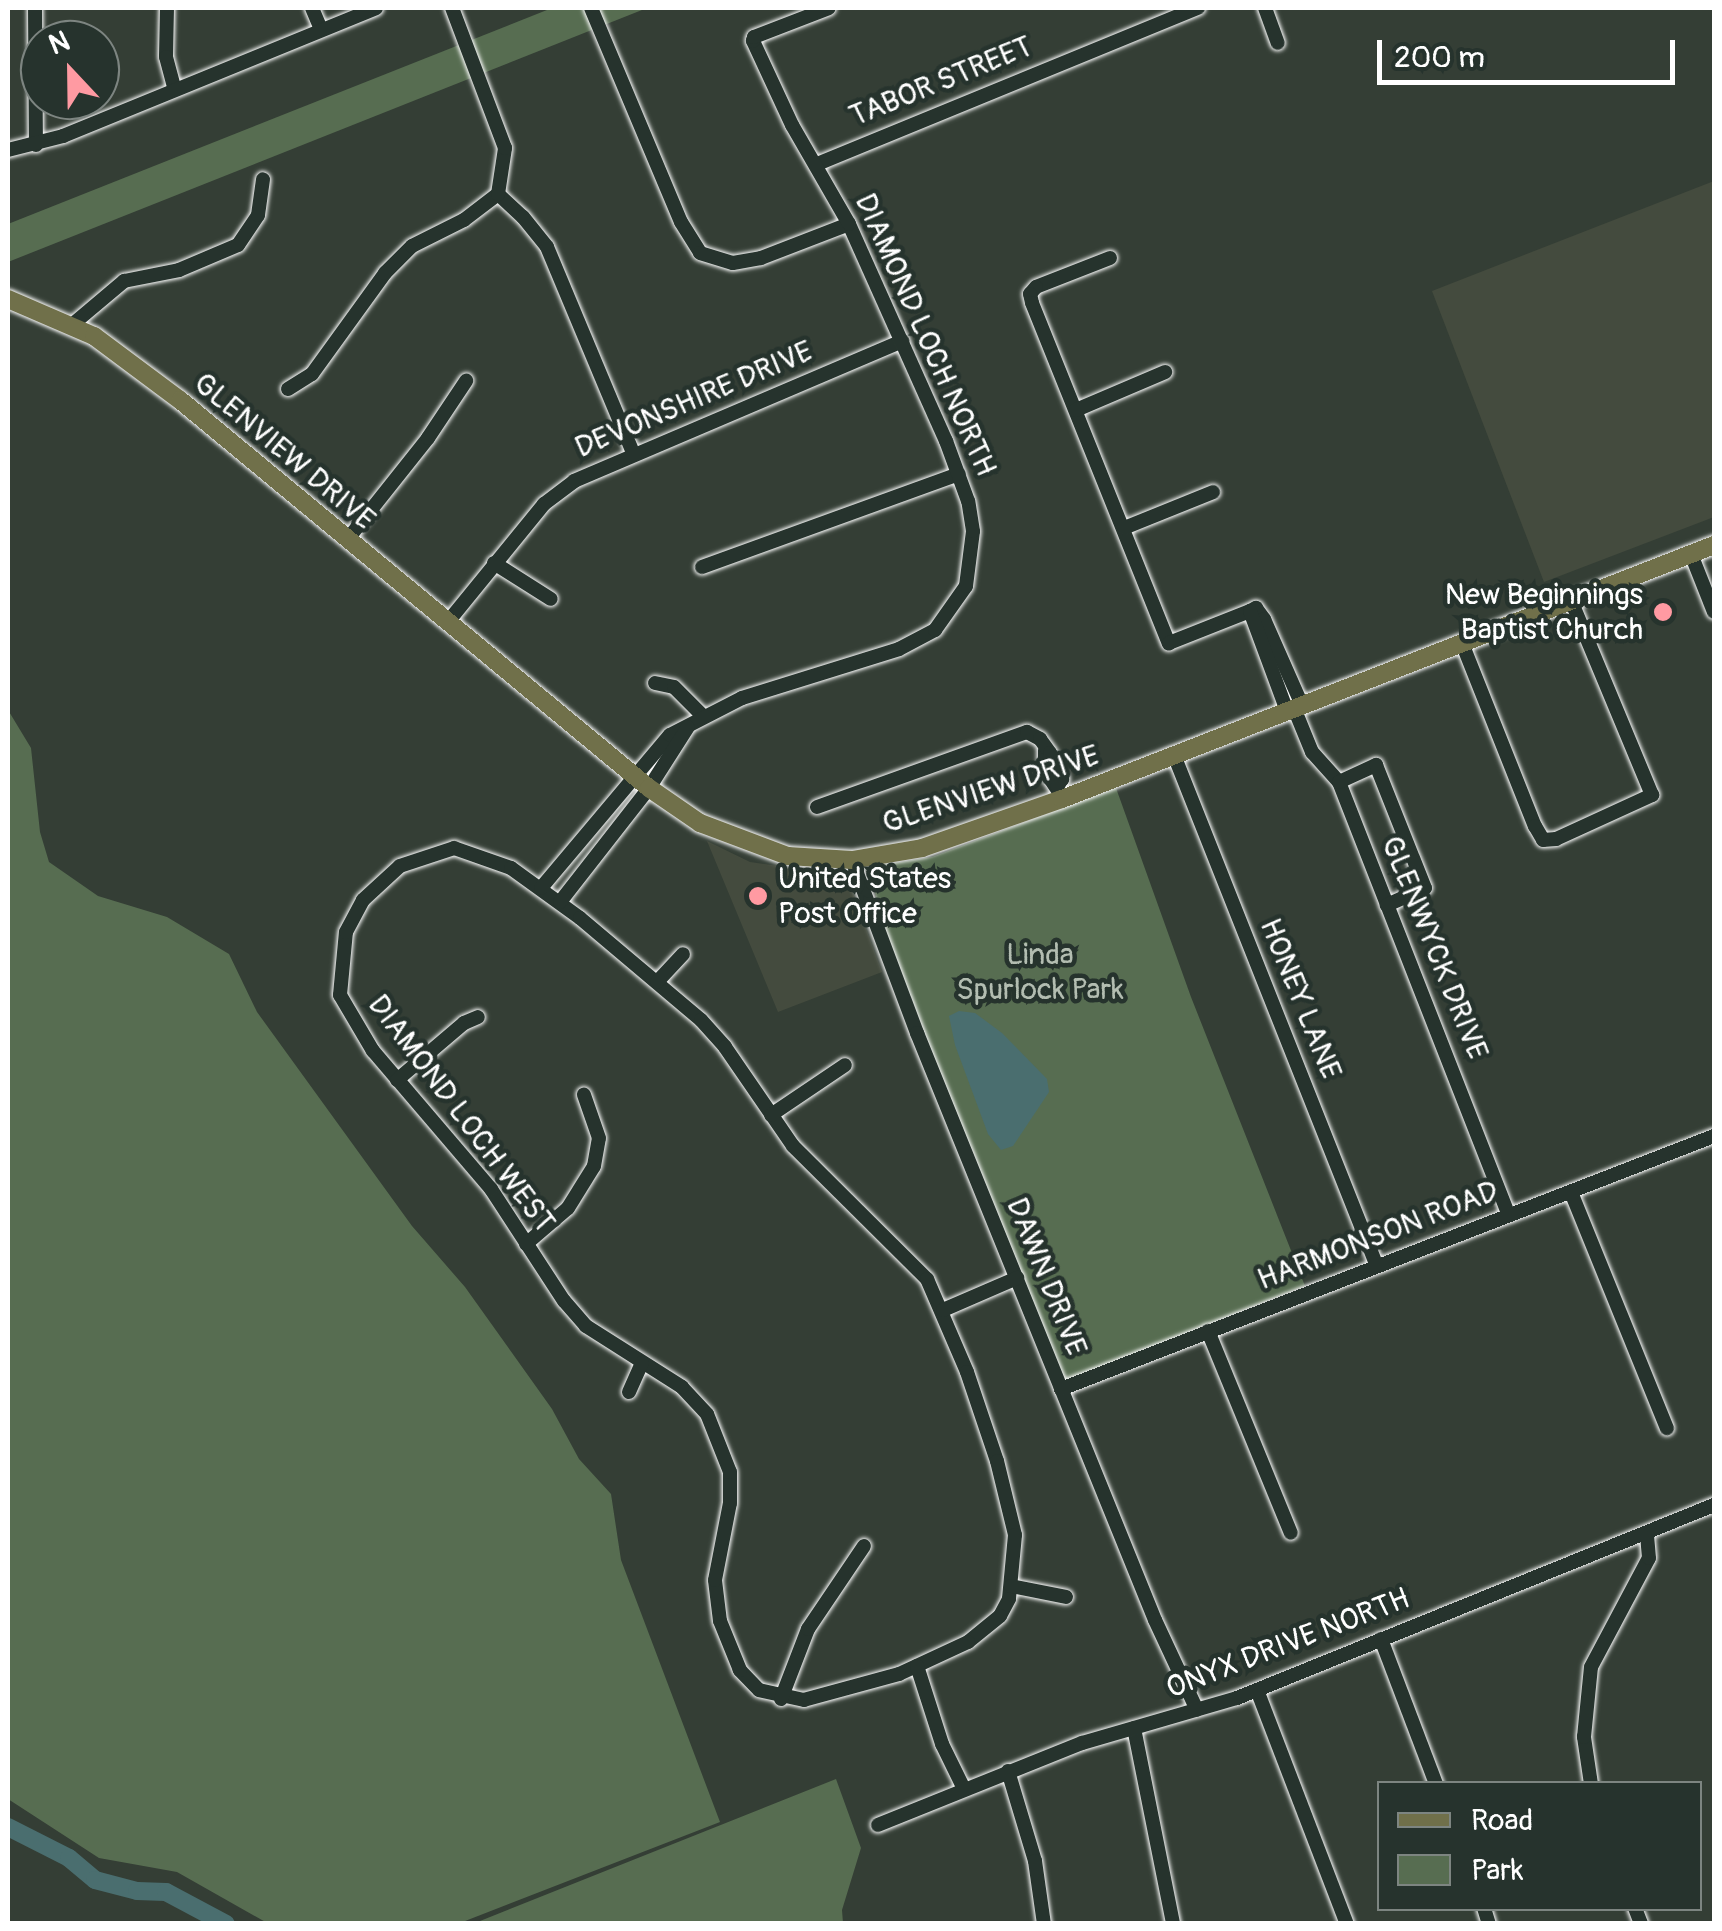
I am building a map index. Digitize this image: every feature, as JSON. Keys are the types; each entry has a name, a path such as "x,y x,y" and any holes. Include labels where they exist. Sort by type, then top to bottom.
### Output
{"main road":[{"name":"GLENVIEW DRIVE","path":"8,299 73,324 180,400 649,788 700,823 788,856 852,860 922,848 1060,793 1174,755 1714,545"}],"street":[{"path":"34,8 36,144"},
{"path":"168,8 166,58 174,87"},
{"path":"312,8 321,29"},
{"path":"8,150 36,144 376,8"},
{"path":"288,389 312,374 385,273 412,246 490,205 498,194 505,148 452,8"},
{"path":"591,8 682,222 700,253 718,262 761,258 849,224"},
{"name":"DIAMOND LOCH NORTH","path":"540,888 670,735 742,698 899,650 935,630 954,608 972,565 973,531 959,474 849,224 754,44 754,37 829,8"},
{"name":"TABOR STREET","path":"817,164 1198,8"},
{"path":"1265,8 1278,43"},
{"path":"73,324 124,281 178,270 238,245 258,215 263,178"},
{"path":"498,194 524,216 547,247 633,453"},
{"path":"1110,258 1036,287 1030,294 1124,528 1213,492"},
{"name":"DEVONSHIRE DRIVE","path":"447,623 554,494 633,453 902,341"},
{"path":"1076,410 1165,372"},
{"path":"346,540 428,438 466,380"},
{"path":"702,566 959,474"},
{"name":"GLENWYCK DRIVE","path":"1124,528 1169,643 1250,611 1312,752 1339,782 1509,1215"},
{"path":"1691,554 1714,612"},
{"path":"494,563 552,599"},
{"path":"1462,643 1543,840 1556,839 1652,795 1571,600"},
{"path":"655,683 674,687 704,716"},
{"name":"DIAMOND LOCH NORTH","path":"560,902 649,788 688,727"},
{"path":"817,807 1027,732 1040,739 1045,771 1050,784 1060,793"},
{"name":"HONEY LANE","path":"1174,755 1376,1264"},
{"path":"1339,782 1376,764 1425,888 1388,905"},
{"name":"DIAMOND LOCH WEST","path":"781,1699 750,1684 732,1656 720,1622 716,1565 732,1484 718,1435 691,1393 586,1326 491,1189 397,1080 346,1012 338,986 346,932 363,900 400,866 454,848 493,858 560,902 716,1036 792,1146 910,1258 944,1310 1006,1492 1015,1535 1012,1586"},
{"name":"DAWN DRIVE","path":"852,860 1154,1620 1197,1710"},
{"path":"656,982 682,954"},
{"path":"397,1080 464,1023 478,1017"},
{"path":"770,1115 844,1064"},
{"path":"526,1244 568,1208 594,1166 599,1138 584,1095"},
{"name":"HARMONSON ROAD","path":"1061,1390 1376,1264 1714,1136"},
{"path":"1571,1192 1666,1428"},
{"path":"944,1310 1017,1278"},
{"path":"1208,1331 1291,1533"},
{"path":"629,1392 642,1362"},
{"name":"ONYX DRIVE NORTH","path":"878,1824 1008,1771 1257,1690 1714,1505"},
{"path":"1591,1781 1584,1736 1592,1666 1649,1558 1647,1533"},
{"path":"864,1546 808,1629 781,1699 817,1698 918,1666 978,1636 1000,1616 1012,1586 1066,1597"},
{"path":"1382,1640 1435,1781"},
{"path":"918,1666 942,1744 964,1789"},
{"path":"1257,1690 1347,1924"},
{"path":"1134,1728 1173,1924"},
{"path":"1008,1771 1035,1861 1044,1924"}],"shaded area":[{"path":"1714,181 1714,517 1544,582 1432,291"},
{"path":"707,841 750,862 846,875 882,972 778,1012"}],"green space":[{"path":"552,8 647,8 8,262 8,224"},
{"path":"8,710 31,748 40,832 49,862 98,896 167,917 229,954 257,1012 412,1226 465,1287 552,1409 579,1459 611,1494 621,1560 720,1822 460,1923 269,1924 177,1872 99,1858 8,1799"},
{"name":"Linda Spurlock Park","path":"1116,788 1191,997 1305,1286 1064,1381 888,955 870,867 932,857"},
{"path":"836,1779 861,1848 842,1910 843,1923 475,1923"}],"water":[{"path":"959,1011 975,1013 1002,1033 1047,1079 1049,1092 1013,1146 1001,1150 988,1134 955,1045 949,1016"}],"waterway":[{"path":"8,1827 69,1858 95,1880 137,1891 166,1892 226,1924"}],"place":[{"name":"New Beginnings Baptist Church","path":"1663,612"},
{"name":"United States Post Office","path":"758,896"}]}
